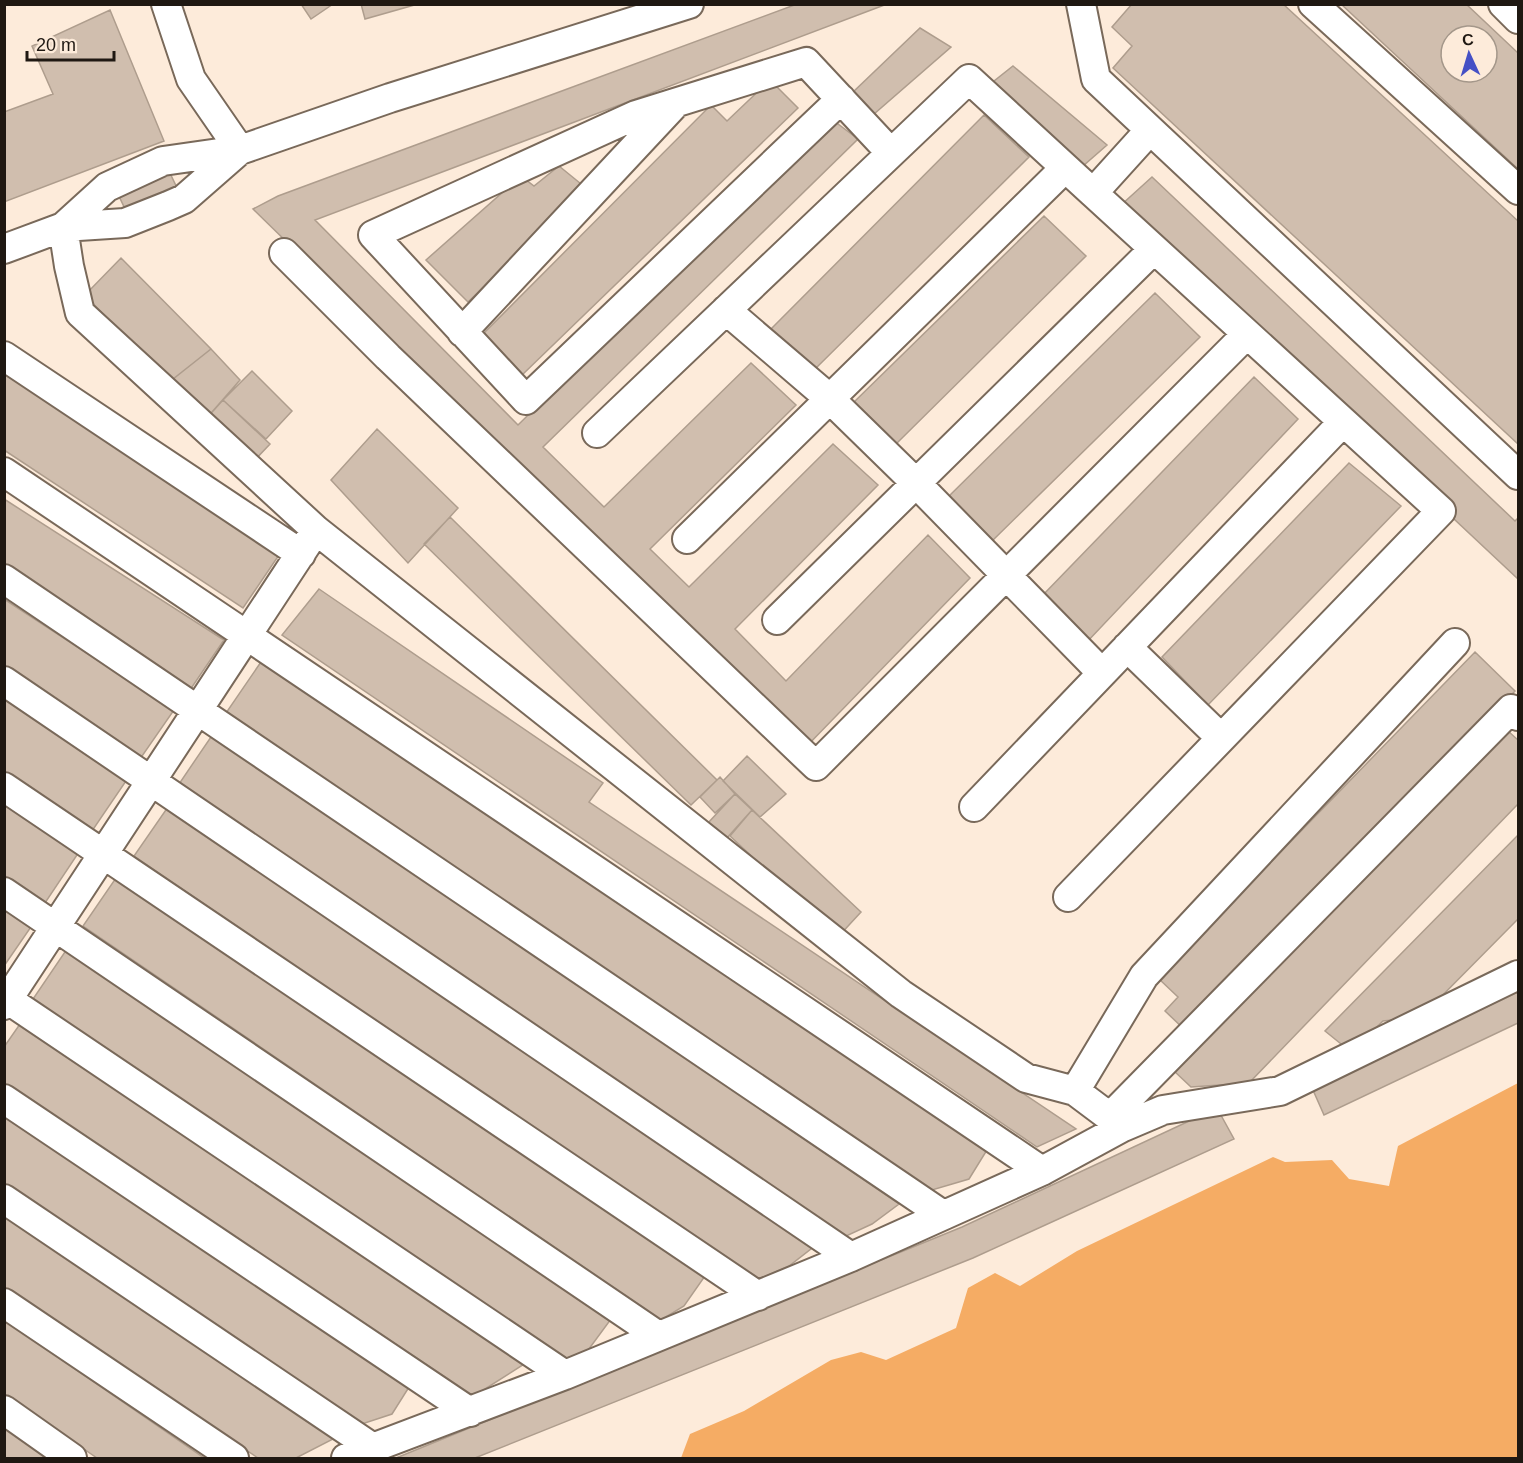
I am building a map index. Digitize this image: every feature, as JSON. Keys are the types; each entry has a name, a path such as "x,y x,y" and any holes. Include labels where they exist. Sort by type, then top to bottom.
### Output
{"lane":[{"path":"166,4 191,79 240,150"},
{"path":"63,227 107,187 164,161 240,150 390,99 688,4"},
{"path":"1081,4 1096,79 1518,476"},
{"path":"1313,4 1518,190"},
{"path":"1503,4 1518,19"},
{"path":"842,99 526,400 373,235 636,115 806,62 842,99 891,153"},
{"path":"597,433 969,79 1441,511 1068,897"},
{"path":"462,332 676,103"},
{"path":"1093,193 1150,130"},
{"path":"4,249 63,227 125,223 168,206 184,199 240,150"},
{"path":"687,539 1065,168"},
{"path":"63,227 80,313 316,530 901,994 1026,1078 1075,1091 1116,1122"},
{"path":"777,620 1154,249"},
{"path":"284,253 396,365 816,766 1247,334"},
{"path":"726,310 830,399 1007,575 1102,674"},
{"path":"4,356 301,554"},
{"path":"974,807 1343,422"},
{"path":"4,472 1042,1171"},
{"path":"316,530 6,1001 565,1375"},
{"path":"4,579 943,1215"},
{"path":"1075,1091 1144,976 1455,644"},
{"path":"1127,647 1221,738"},
{"path":"4,681 851,1257"},
{"path":"346,1458 565,1375 657,1335 758,1296 1042,1171 1116,1122 1510,709 1518,716"},
{"path":"4,787 758,1296"},
{"path":"4,892 657,1335"},
{"path":"1116,1122 1163,1110 1280,1092 1518,975"},
{"path":"4,1100 470,1412"},
{"path":"4,1199 373,1448"},
{"path":"4,1303 234,1458"},
{"path":"4,1410 72,1458"}],"shaded area":[{"path":"1518,1083 1518,1458 681,1458 690,1434 744,1411 831,1360 861,1352 886,1360 956,1328 968,1288 995,1273 1020,1286 1077,1251 1273,1157 1285,1162 1332,1160 1349,1179 1389,1186 1398,1146"}],"building":[{"path":"301,4 333,4 311,19"},
{"path":"361,4 418,4 365,19"},
{"path":"797,4 887,4 315,220 518,425 830,118 858,139 543,447 604,507 751,363 796,405 650,549 689,587 833,444 878,485 735,629 786,681 928,535 970,578 805,748 253,209 278,196"},
{"path":"1132,4 1283,4 1518,221 1518,444 1113,68 1132,46 1112,27"},
{"path":"1341,4 1466,4 1487,24 1439,24 1439,84 1499,84 1499,35 1518,53 1518,169"},
{"path":"110,10 164,141 4,202 4,112 53,94 32,46"},
{"path":"920,28 951,47 874,114 851,94"},
{"path":"1013,66 1107,145 1083,166 989,85"},
{"path":"770,80 798,108 521,376 479,338 711,105 727,121"},
{"path":"984,115 1029,157 809,375 768,332"},
{"path":"559,166 586,188 468,302 426,260 521,176 534,186"},
{"path":"168,169 178,190 127,213 117,192"},
{"path":"1152,177 1515,521 1518,518 1518,579 1120,206"},
{"path":"1044,216 1086,256 893,447 852,404"},
{"path":"121,258 211,349 168,383 85,295"},
{"path":"1155,293 1200,337 989,544 945,500"},
{"path":"211,349 240,380 205,420 168,383"},
{"path":"252,371 292,411 266,439 223,400"},
{"path":"4,373 279,555 243,608 4,450"},
{"path":"1254,377 1298,419 1086,643 1041,597"},
{"path":"223,400 270,444 252,463 205,420"},
{"path":"377,429 458,508 408,563 331,480"},
{"path":"1349,463 1401,506 1208,705 1162,657"},
{"path":"4,499 224,640 190,690 4,566"},
{"path":"450,517 717,780 691,805 424,544"},
{"path":"319,589 603,783 589,802 1076,1129 1037,1147 282,635"},
{"path":"4,599 174,710 140,759 4,666"},
{"path":"1475,652 1515,691 1186,1031 1165,1011 1178,997 1158,978"},
{"path":"263,659 987,1150 969,1179 932,1190 226,713"},
{"path":"4,699 126,781 92,831 4,772"},
{"path":"1508,731 1518,740 1518,804 1249,1083 1191,1087 1173,1070"},
{"path":"213,734 899,1204 872,1224 842,1238 179,784"},
{"path":"747,756 786,794 760,817 723,781"},
{"path":"720,777 735,794 715,813 700,797"},
{"path":"735,794 752,810 726,839 708,823"},
{"path":"4,802 79,852 45,903 4,875"},
{"path":"170,804 816,1245 789,1266 755,1281 134,856"},
{"path":"752,810 861,912 838,937 730,836"},
{"path":"1518,835 1518,919 1421,1017 1383,1021 1351,1052 1325,1031"},
{"path":"118,875 705,1276 684,1306 661,1320 83,926"},
{"path":"4,905 33,924 4,966"},
{"path":"69,946 614,1315 583,1357 566,1359 33,999"},
{"path":"1518,992 1518,1023 1324,1115 1313,1090"},
{"path":"20,1024 529,1361 474,1396 4,1084 4,1047"},
{"path":"1217,1108 1234,1139 973,1258 475,1458 396,1458 962,1227"},
{"path":"4,1112 411,1384 392,1414 362,1424 4,1184"},
{"path":"4,1214 337,1437 296,1458 258,1458 4,1288"},
{"path":"4,1320 204,1458 97,1458 4,1394"},
{"path":"4,1423 57,1458 4,1458"}]}
